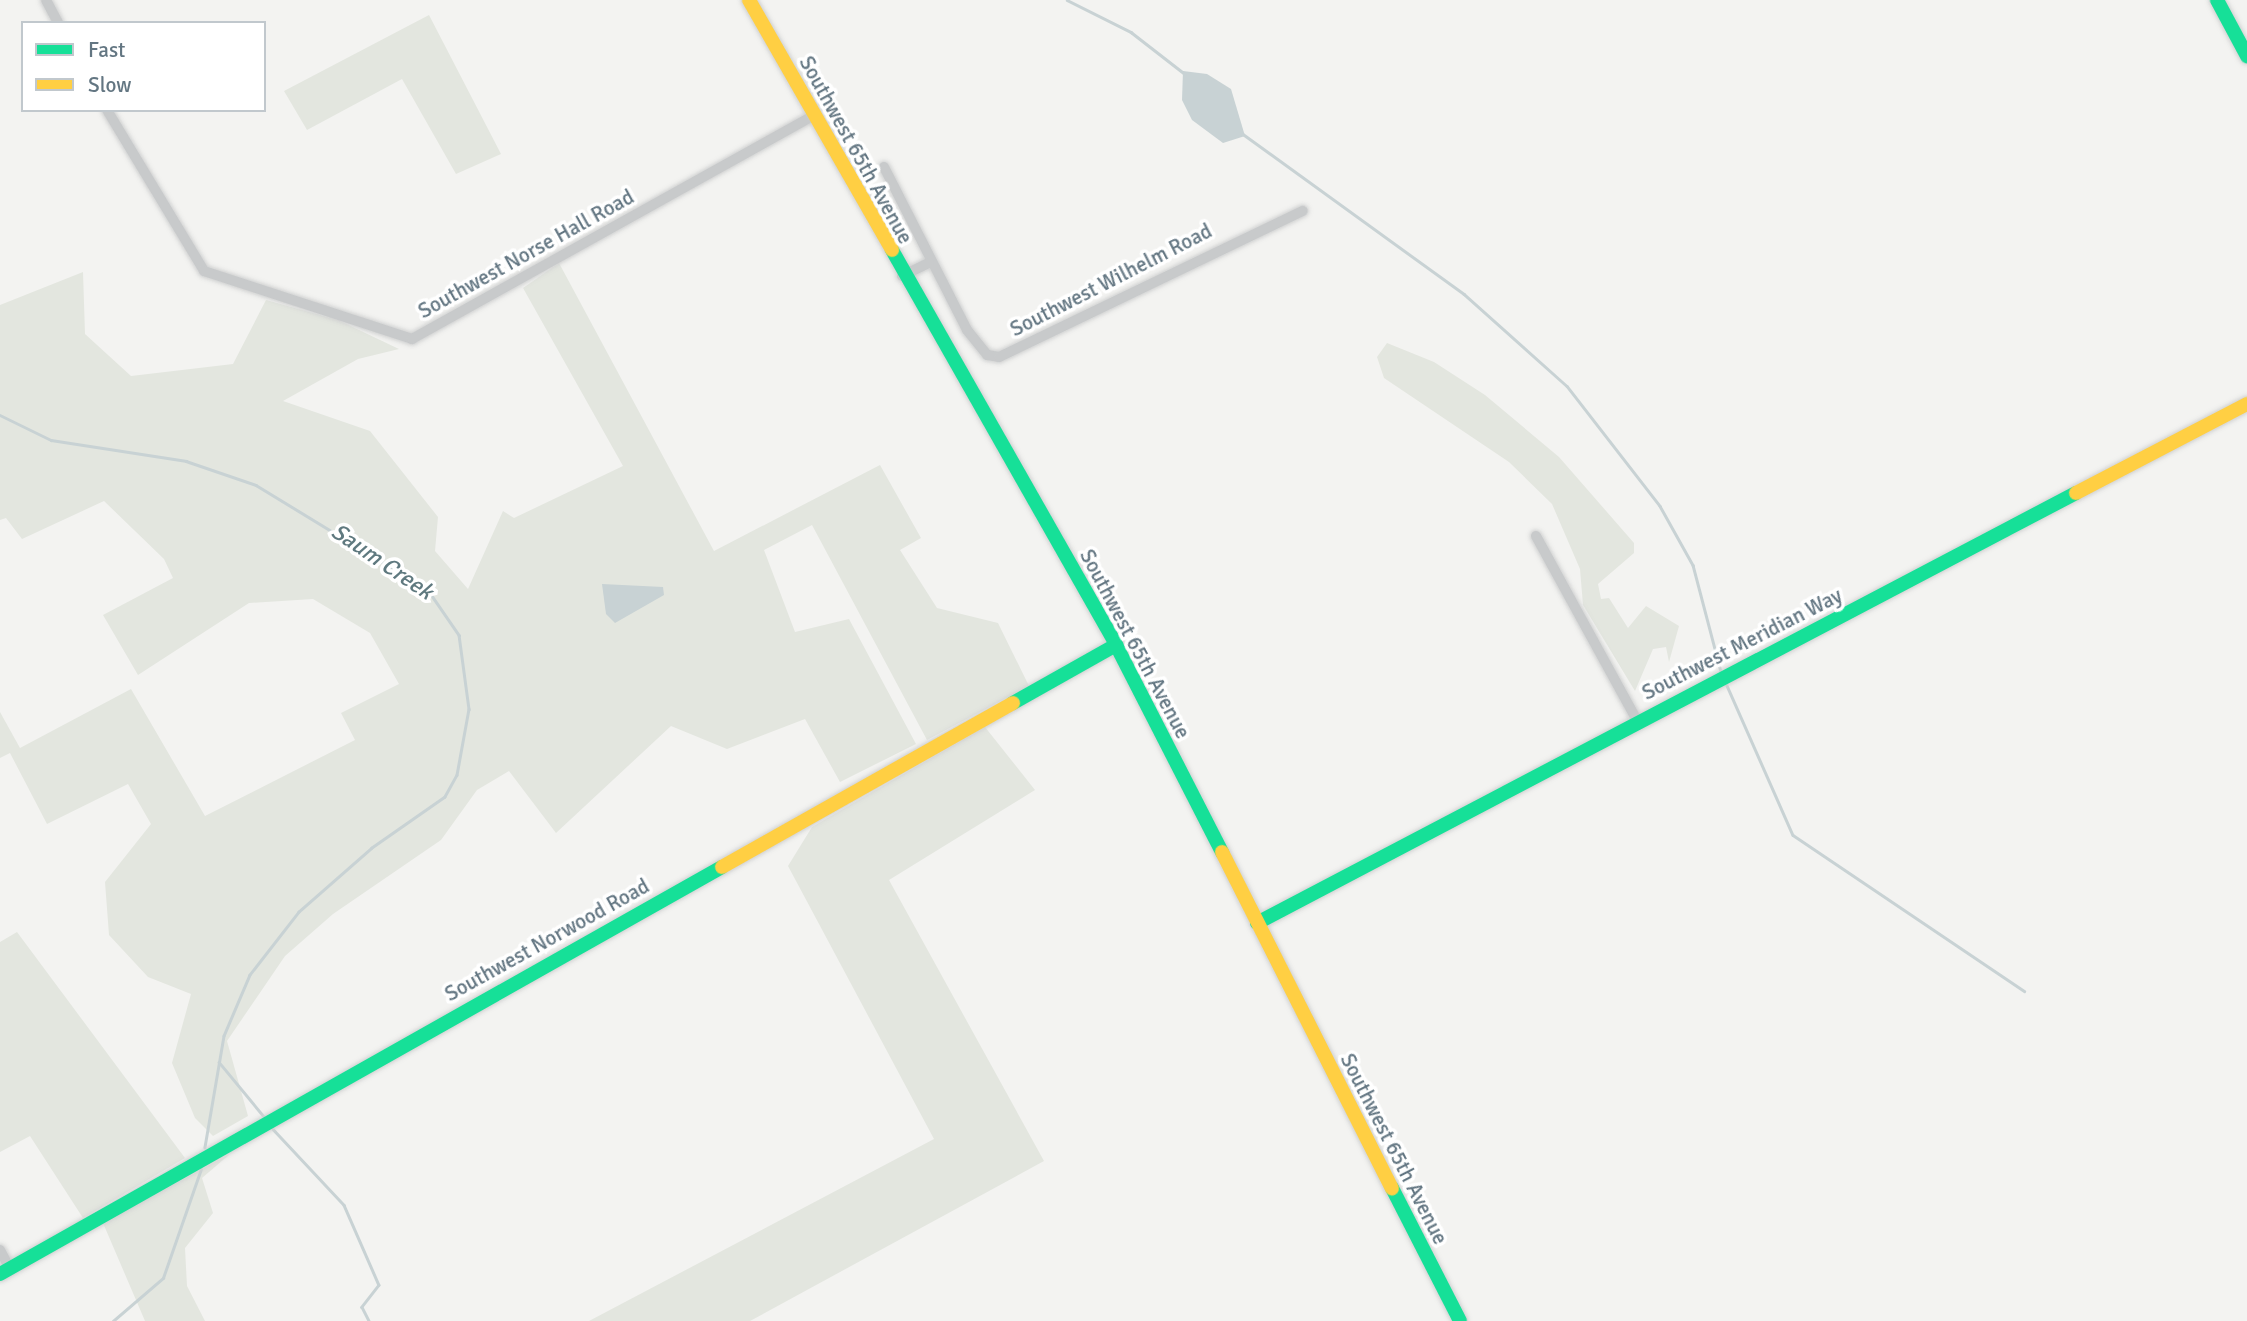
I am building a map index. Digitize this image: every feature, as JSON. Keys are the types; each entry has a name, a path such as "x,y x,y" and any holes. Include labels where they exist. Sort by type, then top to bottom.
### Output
{"street":[{"path":"46,0 57,21"},
{"name":"Southwest 65th Avenue","path":"749,0 902,276 1116,645 1460,1321"},
{"path":"2217,0 2247,56"},
{"name":"Southwest Norse Hall Road","path":"108,112 204,271 412,340 813,116"},
{"path":"884,167 929,263 902,276"},
{"name":"Southwest Wilhelm Road","path":"929,263 978,346 999,357 1303,211"},
{"name":"Southwest Meridian Way","path":"1257,923 2247,404"},
{"path":"1536,536 1638,722"},
{"name":"Southwest Norwood Road","path":"5,1271 1116,645"},
{"path":"0,1250 5,1271"}],"shaded area":[{"path":"429,15 501,154 456,174 402,79 307,130 284,91"},
{"path":"1183,71 1207,74 1231,89 1245,136 1223,143 1192,120 1182,100"},
{"path":"559,263 714,551 880,465 921,538 900,550 937,608 998,623 1029,686 927,740 812,525 764,550 795,632 849,619 916,744 840,782 805,719 727,749 671,726 556,833 509,771 477,790 441,840 333,914 285,956 227,1041 248,1116 213,1136 195,1118 172,1063 191,994 148,977 109,935 105,882 151,824 128,784 47,824 10,753 0,758 0,712 20,748 131,689 205,816 355,740 341,713 399,684 370,633 313,599 249,603 138,675 103,615 173,578 164,559 104,501 22,539 6,518 0,520 0,305 83,272 85,334 131,376 233,364 266,300 338,320 399,349 358,359 283,401 370,431 438,517 435,551 468,589 503,511 514,518 623,466 523,288"},
{"path":"1387,343 1434,362 1485,395 1559,457 1634,543 1634,553 1598,584 1601,599 1609,598 1628,628 1646,606 1679,626 1669,662 1666,647 1653,649 1635,691 1583,605 1580,569 1552,504 1509,462 1384,378 1377,357"},
{"path":"602,584 663,587 664,595 615,623 606,614"},
{"path":"985,727 1035,790 889,880 1044,1161 750,1321 589,1321 934,1139 788,866 812,827"},
{"path":"17,932 185,1158 83,1218 30,1136 0,1152 0,942"},
{"path":"230,1154 202,1178 213,1213 185,1248 187,1286 205,1321 145,1321 103,1223"}],"waterway":[{"path":"1067,0 1131,32 1185,74"},
{"path":"1243,134 1464,294 1567,386 1660,506 1693,565 1721,672"},
{"name":"Saum Creek","path":"0,415 51,440 186,461 256,485 428,590 459,635 469,709 457,775 445,797 372,848 299,912 250,975 224,1036 205,1147"},
{"path":"1725,681 1793,835 2024,991"},
{"name":"Saum Creek","path":"219,1062 266,1119"},
{"name":"Saum Creek","path":"273,1129 344,1205 379,1285 362,1307 369,1321"},
{"path":"113,1321 163,1278 201,1169"}],"traffic: fast":[{"path":"2217,0 2247,56"},
{"path":"892,250 1116,645 1222,852"},
{"path":"1257,923 2076,493"},
{"path":"1013,703 1116,645"},
{"path":"0,1274 722,867"},
{"path":"1392,1188 1460,1321"}],"traffic: slow":[{"path":"749,0 892,250"},
{"path":"2076,493 2247,404"},
{"path":"722,867 1013,703"},
{"path":"1222,852 1392,1188"}]}
